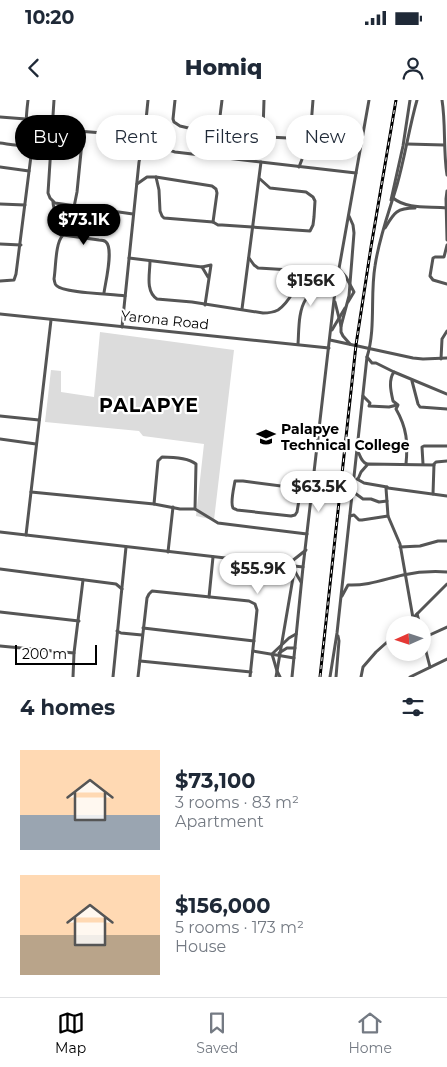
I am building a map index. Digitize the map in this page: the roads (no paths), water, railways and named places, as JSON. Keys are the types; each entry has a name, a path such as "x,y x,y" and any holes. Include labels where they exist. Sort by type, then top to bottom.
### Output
{"street":[{"path":"26,115 28,100"},
{"path":"53,115 54,100"},
{"path":"146,115 148,100"},
{"path":"175,100 173,119 176,124 186,127"},
{"path":"220,115 222,100"},
{"path":"264,100 263,131 265,135 268,137 286,138"},
{"path":"312,115 313,100"},
{"path":"292,677 334,299 369,100"},
{"path":"330,677 337,633 352,491 356,478 357,449 369,349 374,266 390,205 410,100"},
{"path":"390,205 398,184 418,100"},
{"path":"442,100 446,115 444,145 447,175"},
{"path":"0,118 15,119"},
{"path":"0,142 15,144"},
{"path":"407,144 444,145"},
{"path":"0,281 11,281 15,278 30,160"},
{"path":"50,160 48,193 53,202 55,212 55,230 62,236 78,236 107,243 109,252 104,294"},
{"path":"74,207 80,160"},
{"path":"122,327 140,160"},
{"path":"245,160 356,173"},
{"path":"299,167 302,160"},
{"path":"242,309 262,162"},
{"path":"0,167 29,171"},
{"path":"138,172 146,177 212,186 216,189 217,193 213,222"},
{"path":"137,184 146,177"},
{"path":"156,177 160,211 164,218 213,222 218,225 309,232 312,229 315,199 308,192 274,189 267,186 260,179"},
{"path":"447,191 447,240"},
{"path":"393,198 397,202 418,208"},
{"path":"53,202 74,207 133,214"},
{"path":"0,204 25,205"},
{"path":"383,231 392,216 401,209 446,208"},
{"path":"341,326 347,305 354,233 353,224 348,215"},
{"path":"62,236 58,246 55,284 66,290 125,296"},
{"path":"0,244 20,245"},
{"path":"447,245 444,257 433,258 430,276 433,280 447,284"},
{"path":"129,258 202,267 211,265 206,305"},
{"path":"150,261 152,296 157,299 263,313 274,312 280,309 297,284 298,273 292,270 258,268 249,258"},
{"path":"202,267 208,277"},
{"path":"339,270 346,277 349,284"},
{"path":"298,344 303,303 338,277"},
{"path":"334,299 343,336 350,344"},
{"path":"331,331 347,305"},
{"name":"Yarona Road","path":"0,314 329,348"},
{"path":"26,536 51,320"},
{"path":"441,359 442,339 447,331"},
{"path":"330,340 413,358 447,358"},
{"path":"367,357 372,363 376,363 447,394"},
{"path":"394,372 390,379 392,396 393,401 398,405"},
{"path":"412,380 420,407 447,409"},
{"path":"363,396 370,403 369,406 389,407 398,405"},
{"path":"398,405 396,408 403,420 408,450 406,464"},
{"path":"0,416 39,420"},
{"path":"1,439 37,444"},
{"path":"423,464 422,446 447,446"},
{"path":"357,449 364,463 368,464 434,464 447,461"},
{"path":"154,504 158,461 162,457 171,457 196,464 195,509"},
{"path":"356,478 368,464"},
{"path":"433,494 434,464"},
{"path":"356,478 364,484 447,496"},
{"path":"301,488 297,512 292,516 237,510 232,506 233,488 238,481 301,488 312,490"},
{"path":"387,487 388,516 400,547 413,616"},
{"path":"352,491 363,499 372,499 379,502 387,501"},
{"path":"31,492 154,504 188,510 195,509 218,522 307,534"},
{"path":"168,552 173,507"},
{"path":"350,516 354,515 359,520 388,516"},
{"path":"0,532 303,568"},
{"path":"400,547 420,546 447,541"},
{"path":"113,677 126,547"},
{"path":"288,566 306,550"},
{"path":"209,597 213,557"},
{"path":"294,568 302,582"},
{"path":"276,677 277,654 281,645 294,568"},
{"path":"0,569 116,584 123,581"},
{"path":"341,598 348,585 371,583 405,575 447,572"},
{"path":"72,677 83,580"},
{"path":"116,584 122,589"},
{"path":"417,614 447,584"},
{"path":"138,677 147,598 152,591 249,601 255,604 257,610 251,675 140,661"},
{"path":"0,612 79,621"},
{"path":"431,634 447,627"},
{"path":"143,628 254,641"},
{"path":"117,631 142,635"},
{"path":"336,677 339,641 337,633"},
{"path":"280,677 277,671 277,654 281,645 296,634"},
{"path":"361,677 363,667 386,643"},
{"path":"0,646 74,653"},
{"path":"277,654 287,648 295,648"},
{"path":"253,651 294,658"},
{"path":"334,651 338,654"},
{"path":"410,677 447,659"},
{"path":"429,661 430,667"}],"railway":[{"path":"320,677 356,345 396,100"}],"place":[{"name":"Palapye Technical College","path":"266,437"}],"district":[{"name":"PALAPYE","path":"149,405"}]}
